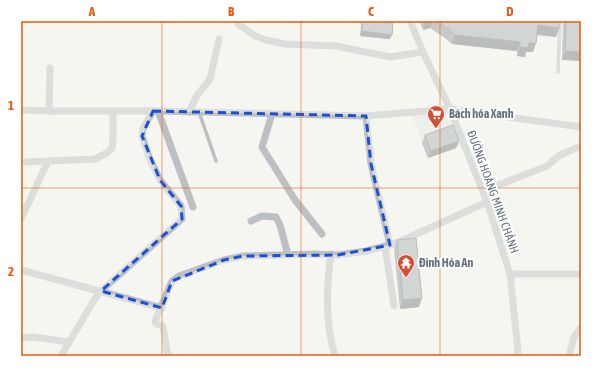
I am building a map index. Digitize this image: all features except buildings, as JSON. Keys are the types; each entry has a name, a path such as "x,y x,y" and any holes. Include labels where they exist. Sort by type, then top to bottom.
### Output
{"street":[{"name":"ĐƯỜNG HOÀNG MINH CHÁNH","path":"410,21 450,109 483,191 510,274 518,351 517,356"},
{"path":"238,24 255,36 285,44 336,46 390,57 423,52"},
{"path":"189,112 196,97 210,79 219,39"},
{"path":"49,111 50,68"},
{"path":"21,110 113,112 156,111 366,116 450,109 581,127"},
{"path":"156,111 193,207"},
{"path":"61,356 94,300 101,291 182,219 181,206 160,180 149,157 142,136 143,128 156,111"},
{"path":"26,162 95,159 107,153 112,148 113,112"},
{"path":"272,114 262,147 295,200 322,234"},
{"path":"366,116 371,164 388,245 394,306"},
{"path":"483,191 547,166 560,155 581,146"},
{"path":"21,219 48,161"},
{"path":"169,356 163,326 155,323 172,281 179,276 224,260 243,256 338,255 388,245 487,202"},
{"path":"251,221 262,216 276,217 280,224 288,255"},
{"path":"331,254 327,278 326,297 335,356"},
{"path":"21,270 162,308"},
{"path":"510,274 581,274"},
{"path":"569,356 574,337 581,327"},
{"path":"21,338 69,342"}],"lane":[{"path":"558,72 560,21"},
{"path":"199,112 216,161"}],"highlighted area":[{"path":"153,111 366,116 371,164 390,245 338,255 243,256 224,260 172,281 162,308 101,291 182,219 181,206 160,180 142,136"}],"shaded area":[{"name":"Bách hóa Xanh","path":"448,112 462,145 428,158 412,115"}],"place":[{"name":"Bách hóa Xanh","path":"436,129"},
{"name":"Đình Hóa An","path":"406,278"}]}
